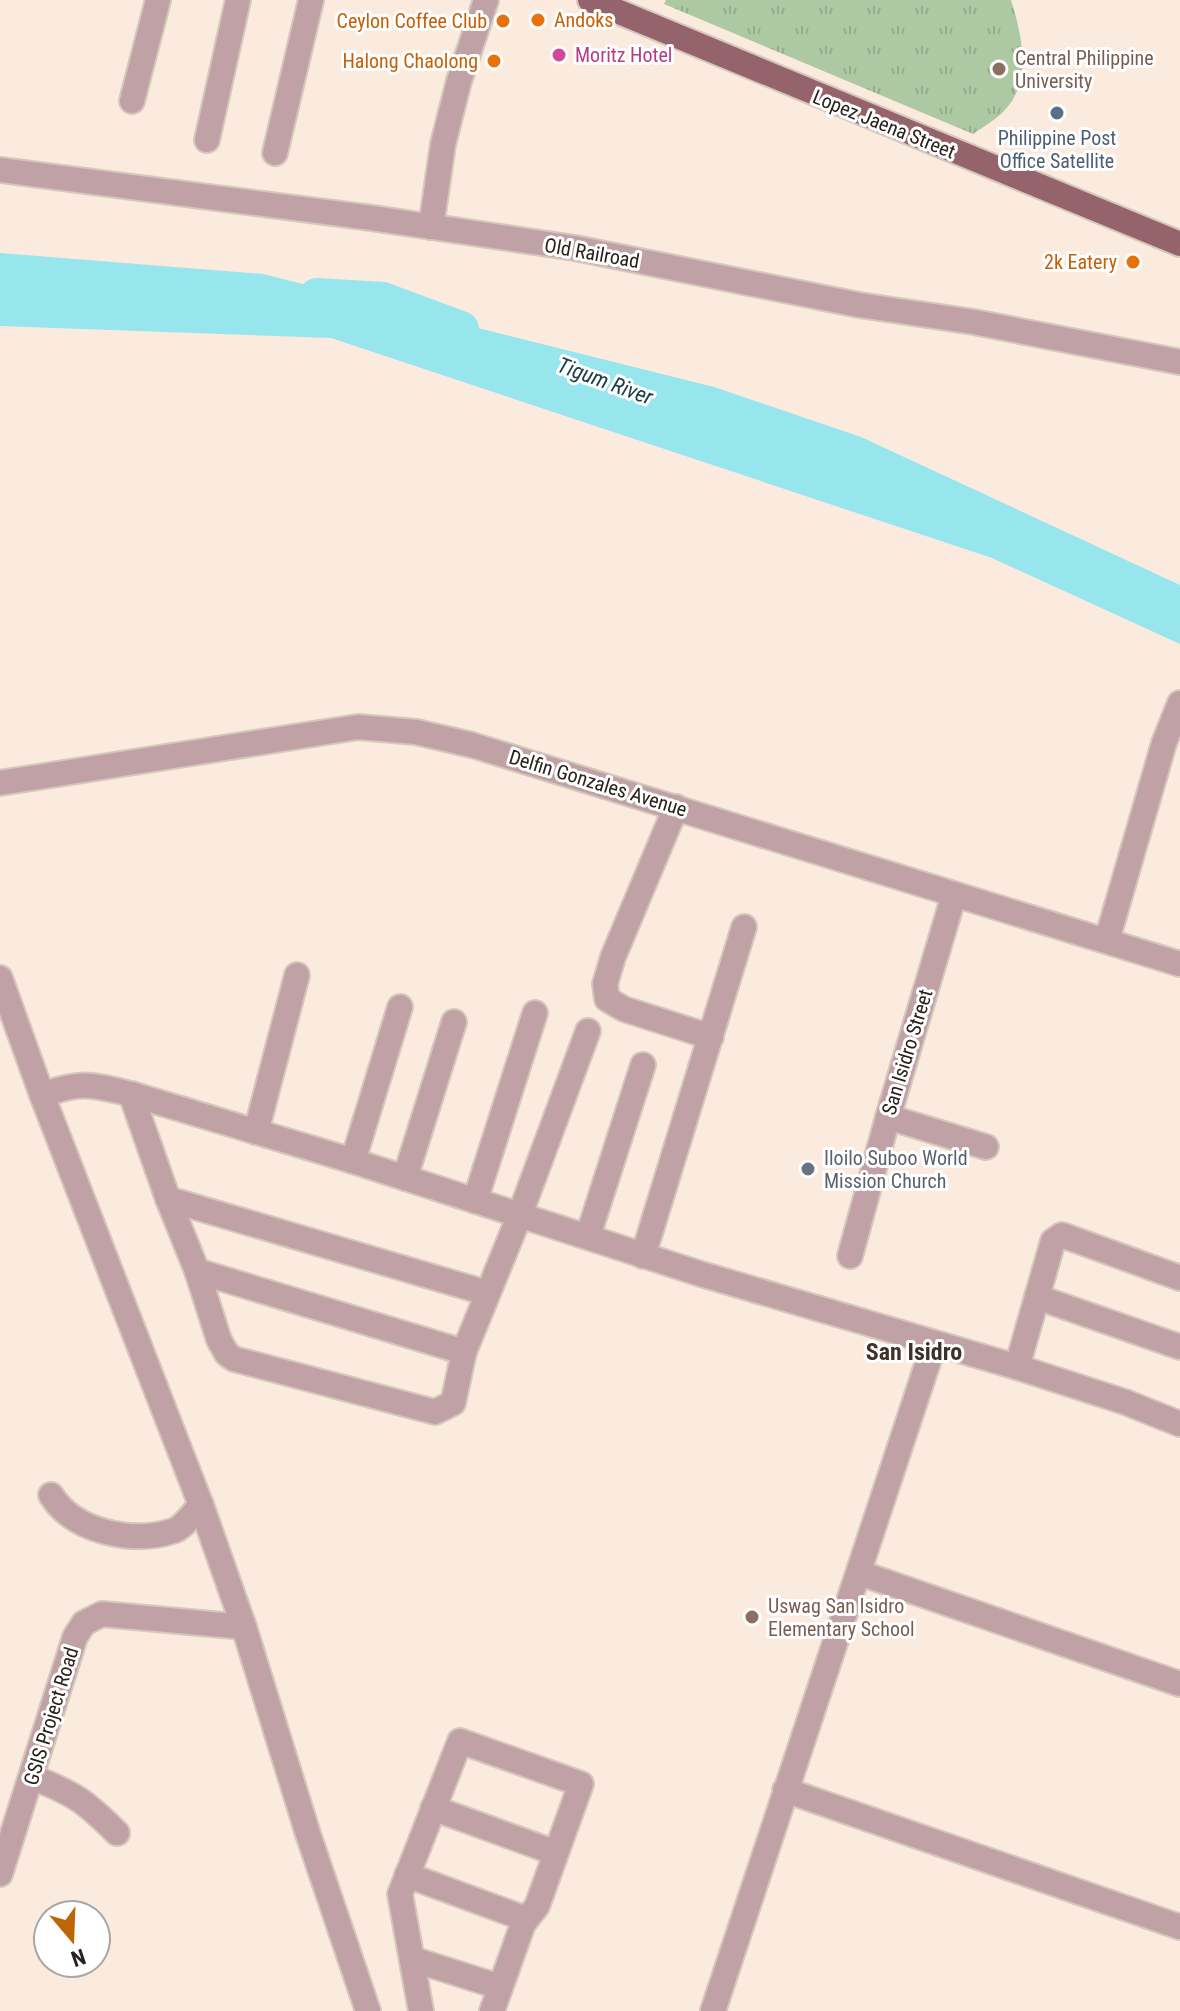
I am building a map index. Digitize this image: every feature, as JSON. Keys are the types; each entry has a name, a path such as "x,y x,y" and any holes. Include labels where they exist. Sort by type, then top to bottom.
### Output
{"main road":[{"name":"Lopez Jaena Street","path":"590,0 1180,244"}],"street":[{"path":"132,101 158,0"},
{"path":"207,140 238,0"},
{"path":"275,153 311,0"},
{"path":"431,227 443,144 459,81 486,0"},
{"name":"Old Railroad","path":"0,170 575,248 859,305 974,322 1180,362"},
{"path":"1107,940 1170,726 1180,703"},
{"name":"Delfin Gonzales Avenue","path":"0,783 358,727 416,732 472,745 1180,964"},
{"path":"676,807 613,957 605,984 607,999 624,1009 711,1037"},
{"name":"San Isidro Street","path":"850,1256 954,895"},
{"path":"643,1256 744,927"},
{"path":"256,1132 297,975"},
{"path":"0,978 42,1095 201,1505 244,1627 308,1834 368,2011"},
{"path":"353,1161 400,1007"},
{"path":"475,1201 535,1013"},
{"path":"405,1178 454,1022"},
{"path":"131,1094 197,1271 219,1340 227,1354 234,1359 435,1412 453,1403 464,1352 519,1217 588,1031"},
{"path":"588,1236 643,1065"},
{"path":"42,1095 74,1084 131,1094 353,1161 643,1256 1017,1367 1125,1402 1180,1424"},
{"path":"888,1117 986,1147"},
{"path":"168,1199 487,1293"},
{"path":"1017,1367 1053,1241 1062,1235 1180,1278"},
{"path":"197,1271 464,1352"},
{"path":"1037,1297 1180,1347"},
{"path":"713,2011 934,1344"},
{"path":"51,1495 58,1507 70,1517 90,1527 138,1535 176,1530 201,1505"},
{"path":"860,1573 1180,1684"},
{"name":"GSIS Project Road","path":"0,1874 75,1637 84,1623 102,1614 244,1627"},
{"path":"421,2011 400,1894 460,1741 581,1784 537,1906 526,1919 492,2011"},
{"path":"32,1777 72,1793 87,1803 117,1833"},
{"path":"785,1790 1180,1927"},
{"path":"433,1808 556,1853"},
{"path":"407,1875 526,1919"},
{"path":"412,1959 500,1987"}],"green space":[{"path":"666,0 1011,0 1019,28 1022,73 1012,100 1003,112 973,134 664,4"}],"water":[{"path":"0,253 263,274 714,387 861,437 1180,585 1180,644 992,558 331,338 0,326"}],"waterway":[{"name":"Tigum River","path":"317,296 383,300 461,329"}],"place":[{"name":"Andoks","path":"538,20"},
{"name":"Ceylon Coffee Club","path":"503,21"},
{"name":"Moritz Hotel","path":"559,55"},
{"name":"Halong Chaolong","path":"494,61"},
{"name":"Central Philippine University","path":"999,69"},
{"name":"Philippine Post Office Satellite","path":"1057,113"},
{"name":"2k Eatery","path":"1133,262"},
{"name":"Iloilo Suboo World Mission Church","path":"808,1169"},
{"name":"Uswag San Isidro Elementary School","path":"752,1617"}],"district":[{"name":"San Isidro","path":"914,1352"}]}
